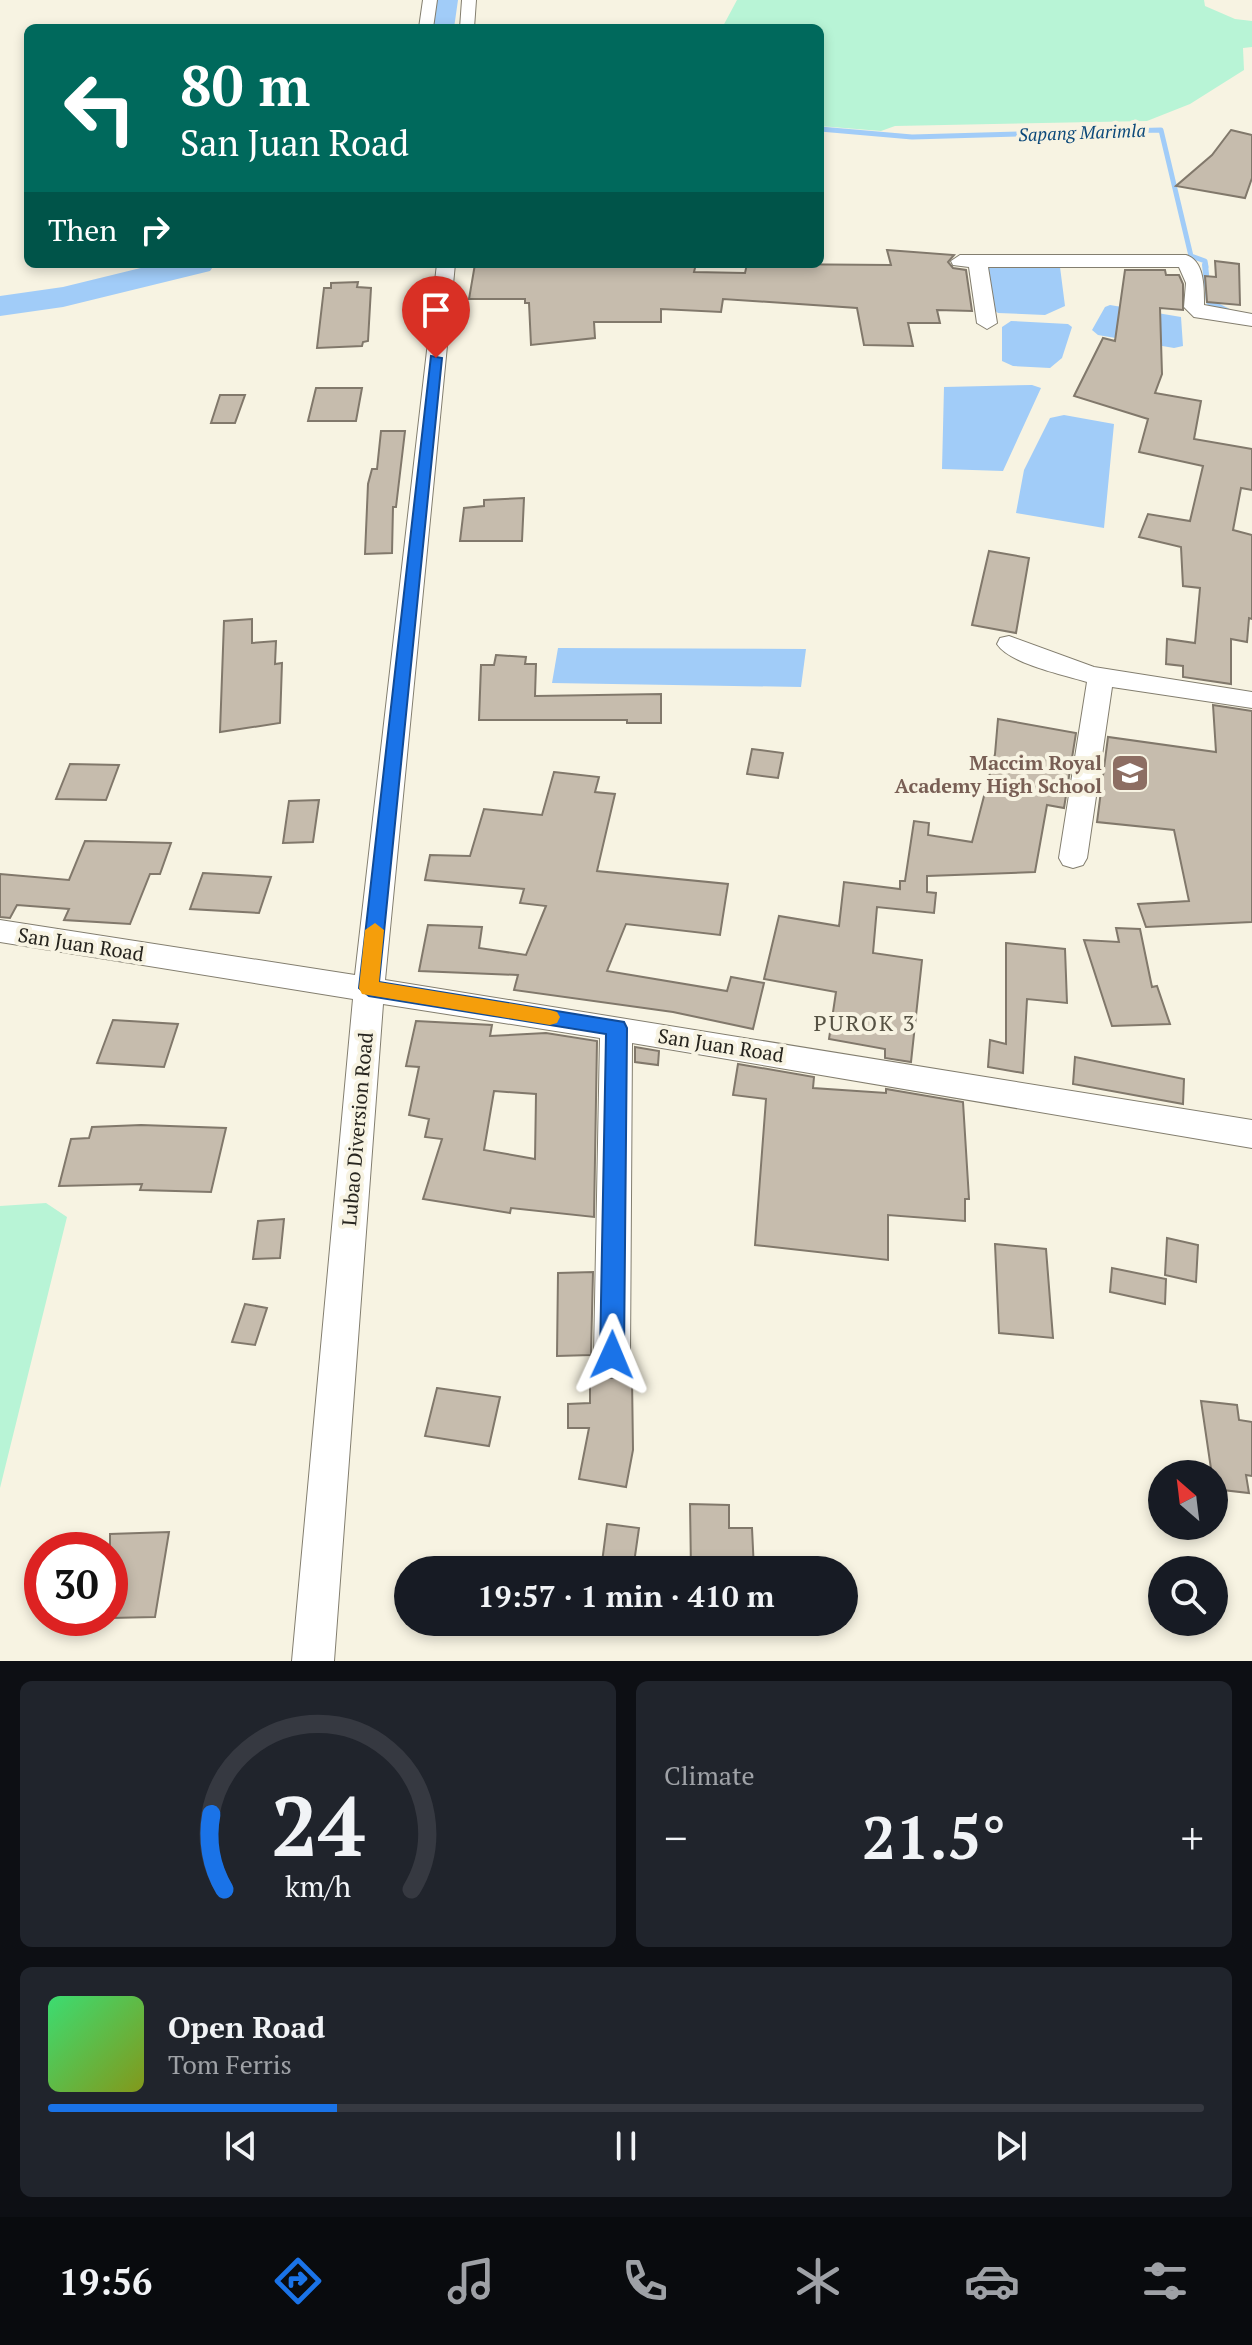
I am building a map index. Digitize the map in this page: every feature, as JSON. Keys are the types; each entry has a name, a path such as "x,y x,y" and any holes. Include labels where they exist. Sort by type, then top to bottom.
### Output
{"street":[{"path":"427,24 430,0"},
{"path":"467,24 469,0"},
{"path":"987,323 969,262 1186,261 1195,283 1194,307 1201,313 1252,320"},
{"name":"Lubao Diversion Road","path":"313,1661 369,988 446,268"},
{"path":"1009,644 1035,660 1101,675 1252,700"},
{"path":"1073,858 1101,675"},
{"name":"San Juan Road","path":"0,931 616,1028 1252,1134"},
{"path":"612,1355 616,1028"}],"green space":[{"path":"737,0 1204,0 1205,6 1235,19 1252,21 1252,47 1243,48 1244,70 1190,104 1147,121 895,126 881,131 824,126 824,24 724,24"},
{"path":"46,1203 67,1217 0,1488 0,1206"}],"water":[{"path":"1060,267 1065,306 1045,315 998,313 993,309 986,268"},
{"path":"1110,305 1181,317 1183,346 1174,348 1098,335 1092,330 1105,307"},
{"path":"1011,321 1068,324 1072,327 1062,358 1050,368 1013,366 1002,361 1002,327"},
{"path":"1032,385 1041,388 1003,471 942,469 944,387"},
{"path":"1064,415 1114,424 1104,528 1016,513 1024,470 1050,418"},
{"path":"558,648 806,649 801,687 552,683"}],"building":[{"path":"1231,130 1252,135 1252,178 1245,198 1176,186 1212,155"},
{"path":"887,250 954,255 948,262 953,268 966,270 972,311 937,310 940,323 908,323 913,346 864,345 857,308 723,299 721,312 661,309 661,322 594,322 595,338 531,345 529,303 525,303 525,299 469,299 474,268 695,268 694,272 745,273 746,268 891,265"},
{"path":"1215,261 1239,264 1240,305 1207,302 1205,276 1216,277"},
{"path":"1125,270 1165,270 1166,275 1179,275 1183,284 1183,310 1160,308 1162,374 1155,393 1201,401 1194,439 1252,449 1252,490 1241,488 1233,530 1252,535 1252,619 1249,618 1247,642 1231,639 1231,684 1183,677 1183,666 1166,664 1167,639 1195,643 1200,588 1183,586 1181,547 1139,537 1148,514 1190,521 1203,466 1139,452 1148,419 1074,396 1103,338 1115,341"},
{"path":"358,282 357,287 371,288 368,341 363,342 362,346 317,348 324,288 331,288 331,283"},
{"path":"316,388 362,388 356,421 308,421"},
{"path":"220,395 245,395 235,423 211,423"},
{"path":"381,431 405,431 396,507 393,507 392,553 365,554 368,484 372,469 377,469"},
{"path":"524,498 522,541 460,541 464,508 484,506 484,500"},
{"path":"989,551 1029,558 1016,633 972,625"},
{"path":"252,619 252,643 276,641 275,664 282,663 280,723 220,732 224,621"},
{"path":"496,655 526,657 525,664 536,664 535,696 661,694 661,723 627,723 627,720 479,720 481,665 494,665"},
{"path":"1213,705 1252,711 1252,922 1146,927 1138,904 1189,901 1174,830 1097,822 1108,737 1216,752"},
{"path":"998,719 1076,733 1064,808 1047,805 1035,872 927,876 927,892 936,893 934,913 877,907 873,953 922,960 911,1062 885,1058 885,1049 829,1039 836,992 764,979 779,916 839,926 844,882 900,889 900,881 905,881 914,821 929,823 928,835 972,842 995,754"},
{"path":"752,749 783,753 778,778 747,774"},
{"path":"70,764 119,765 106,800 56,799"},
{"path":"554,772 599,777 595,792 615,794 597,871 728,884 720,935 626,924 607,971 727,991 731,977 764,983 753,1029 673,1012 514,990 518,975 419,971 428,925 482,927 479,948 526,955 546,906 520,903 524,889 425,880 430,855 470,856 484,809 542,815"},
{"path":"319,800 313,842 283,843 289,801"},
{"path":"85,841 171,843 160,874 150,874 130,924 64,920 69,909 17,905 10,918 0,917 0,874 69,880"},
{"path":"203,873 271,877 259,913 190,909"},
{"path":"1116,928 1140,929 1152,987 1157,986 1170,1024 1112,1026 1084,940 1119,942"},
{"path":"1006,943 1065,949 1067,1003 1027,999 1023,1073 988,1067 990,1040 1006,1044"},
{"path":"113,1020 178,1024 164,1067 97,1063"},
{"path":"416,1021 492,1025 490,1036 546,1033 597,1041 594,1217 511,1208 510,1213 423,1199 442,1139 425,1137 429,1119 409,1115 419,1067 406,1066","holes":["494,1091 536,1094 535,1159 484,1150"]},
{"path":"635,1047 659,1051 658,1065 635,1062"},
{"path":"1075,1057 1184,1079 1183,1104 1073,1084"},
{"path":"738,1064 814,1077 813,1088 886,1093 886,1089 963,1102 969,1199 965,1199 965,1221 888,1215 888,1260 755,1245 766,1099 733,1095"},
{"path":"92,1127 226,1128 211,1192 140,1190 142,1184 59,1186 71,1139 89,1138"},
{"path":"284,1219 280,1258 253,1259 258,1221"},
{"path":"1167,1238 1198,1245 1196,1282 1165,1275"},
{"path":"995,1244 1046,1249 1053,1338 999,1333"},
{"path":"1112,1268 1166,1279 1165,1304 1110,1292"},
{"path":"593,1272 591,1355 557,1356 558,1273"},
{"path":"245,1304 267,1308 255,1345 232,1342"},
{"path":"590,1378 632,1378 633,1450 626,1487 579,1479 589,1428 568,1428 568,1404 590,1403"},
{"path":"437,1388 500,1397 489,1446 425,1436"},
{"path":"1201,1401 1237,1405 1239,1420 1252,1422 1252,1476 1246,1475 1249,1493 1228,1491 1228,1460 1210,1460"},
{"path":"690,1504 729,1505 729,1528 752,1528 753,1556 691,1556"},
{"path":"607,1524 639,1528 635,1556 603,1556"},
{"path":"169,1532 155,1617 128,1618 128,1533"}],"waterway":[{"path":"442,24 445,0"},
{"name":"Sapang Marimla","path":"824,129 912,137 1161,130 1191,256 1205,261 1206,267"},
{"name":"Sapang Marimla","path":"1205,265 1209,302 1227,311"},
{"path":"0,306 63,297 182,268"}],"slow traffic":[{"path":"375,930 369,988 550,1017"}],"place":[{"name":"Maccim Royal Academy High School","path":"1130,773"}],"district":[{"name":"PUROK 3","path":"865,1022"}],"route":[{"path":"436,358 369,988 616,1028 612,1355"}]}
